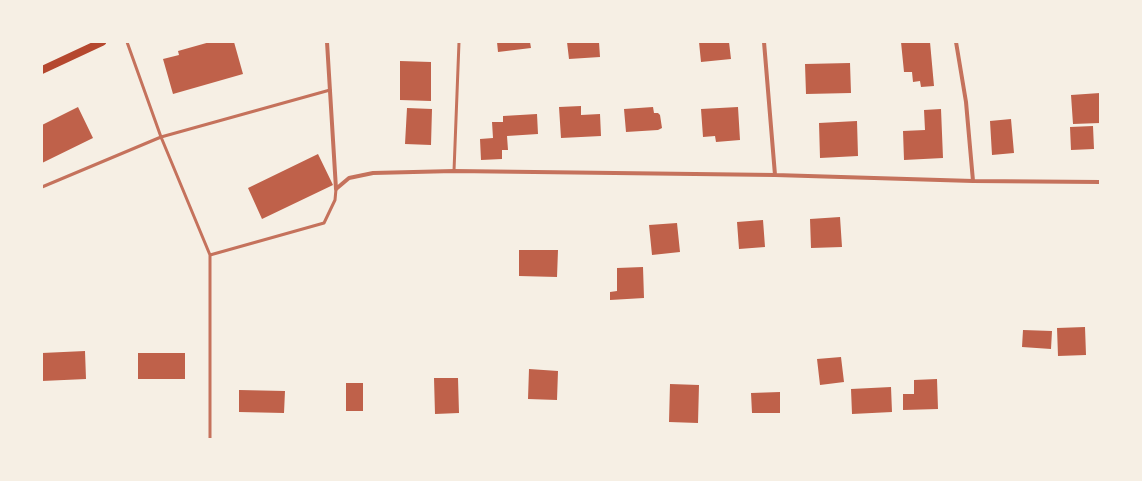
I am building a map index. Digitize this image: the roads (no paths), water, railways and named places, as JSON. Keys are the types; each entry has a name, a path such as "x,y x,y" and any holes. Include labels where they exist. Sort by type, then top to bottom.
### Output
{"main road":[{"path":"42,70 102,42"}],"street":[{"path":"327,42 336,189"},
{"path":"764,42 775,175"},
{"path":"956,42 966,102 973,181"},
{"path":"336,189 349,178 373,173 454,171 775,175 973,181 1100,182"}],"lane":[{"path":"127,42 161,137 210,255 210,439"},
{"path":"454,171 459,42"},
{"path":"42,187 161,137 330,90"},
{"path":"210,255 324,223 335,200 336,189"}]}
